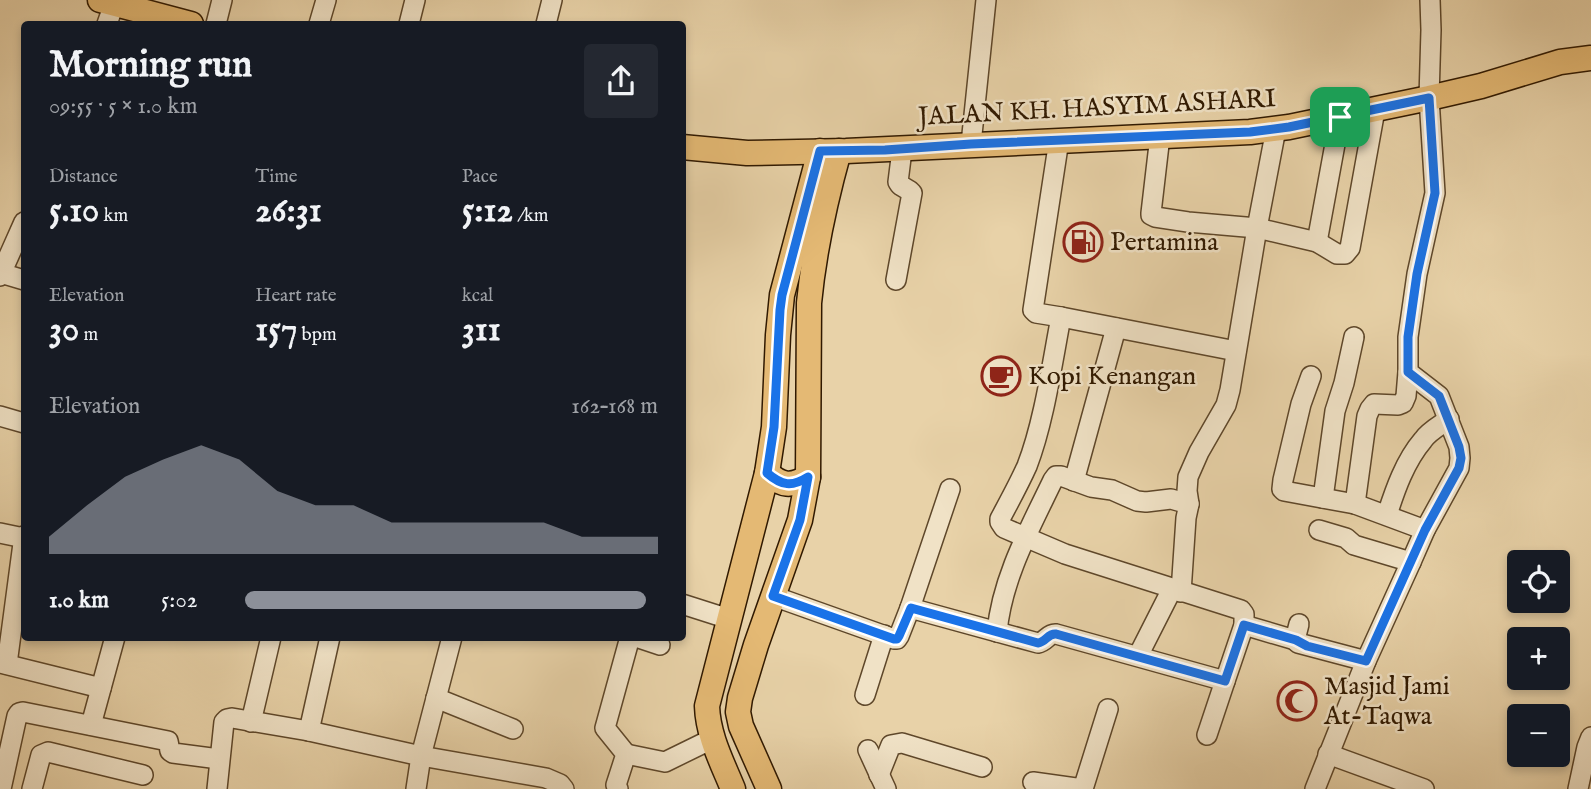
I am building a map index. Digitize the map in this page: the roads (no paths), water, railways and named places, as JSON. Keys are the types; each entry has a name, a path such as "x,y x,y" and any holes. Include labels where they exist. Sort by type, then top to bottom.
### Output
{"main road":[{"path":"107,10 152,7 179,21"},
{"name":"JALAN KH. HASYIM ASHARI","path":"686,147 747,153 893,150 1250,132 1375,110 1481,86 1560,62 1591,58"},
{"path":"811,281 833,226 848,167 862,157 893,150"},
{"path":"769,789 741,726 738,712 740,698 800,520 808,477 809,303 830,151"},
{"path":"733,789 712,739 707,706 767,473 774,427 782,295 830,151"},
{"path":"767,473 775,481 786,484 798,483 808,477"},
{"path":"758,510 769,506 781,508 792,512 800,520"}],"street":[{"path":"217,21 222,0"},
{"path":"320,21 326,0"},
{"path":"410,21 415,0"},
{"path":"547,21 551,0"},
{"path":"971,144 986,0"},
{"path":"1354,504 1370,409 1374,404 1398,405 1403,403 1406,396 1408,337 1417,274 1435,193 1429,98 1432,30 1430,0"},
{"path":"1160,136 1151,215 1155,218 1257,228 1317,242 1337,254 1345,254 1350,247 1375,110"},
{"path":"1317,242 1340,117"},
{"path":"1138,656 1177,590 1189,504 1188,477 1226,405 1230,390 1276,129"},
{"path":"1059,140 1033,310 1036,313 1236,351"},
{"path":"893,150 898,182 912,193 896,280"},
{"path":"21,228 2,268 21,278"},
{"path":"1061,317 1039,425 1026,467 1000,519 1001,526 1065,554 1241,610 1244,614 1244,625 1207,735"},
{"path":"1074,481 1115,328"},
{"path":"1323,498 1335,411 1354,337"},
{"path":"1315,789 1366,661 1410,562 1459,468 1459,447 1439,396 1408,372"},
{"path":"1311,376 1301,404 1282,488 1288,493 1354,504 1425,530"},
{"path":"0,416 21,421"},
{"path":"1387,515 1412,455 1424,437 1449,419"},
{"path":"997,632 1004,595 1026,537 1056,476 1146,502 1171,499 1189,504"},
{"path":"773,596 897,639 911,608 950,489"},
{"path":"1319,530 1346,538 1353,545 1410,562"},
{"path":"0,533 21,536"},
{"path":"21,586 4,664 101,688"},
{"path":"686,605 729,620"},
{"path":"911,608 1038,643 1042,643 1049,635 1056,634 1225,681"},
{"path":"1244,625 1297,632 1307,646 1366,661"},
{"path":"865,695 884,635"},
{"path":"91,725 114,641"},
{"path":"251,722 270,641"},
{"path":"309,731 329,641"},
{"path":"416,789 421,756 451,641"},
{"path":"629,641 605,728 626,754 665,762 712,739"},
{"path":"648,641 660,645"},
{"path":"436,698 513,729"},
{"path":"1033,782 1083,789 1108,709"},
{"path":"1,789 19,713 23,712 169,741 169,749 173,753 219,759"},
{"path":"217,789 219,759 227,719 309,731 421,756 546,778 560,784 564,789"},
{"path":"1578,789 1591,737"},
{"path":"883,782 891,745 902,743 982,766"},
{"path":"868,750 883,782"},
{"path":"32,789 41,755 48,752 143,775"},
{"path":"618,789 616,785 626,754"},
{"path":"1328,754 1412,787"}],"place":[{"name":"Pertamina","path":"1083,242"},
{"name":"Kopi Kenangan","path":"1001,376"},
{"name":"Masjid Jami At-Taqwa","path":"1297,701"}]}
